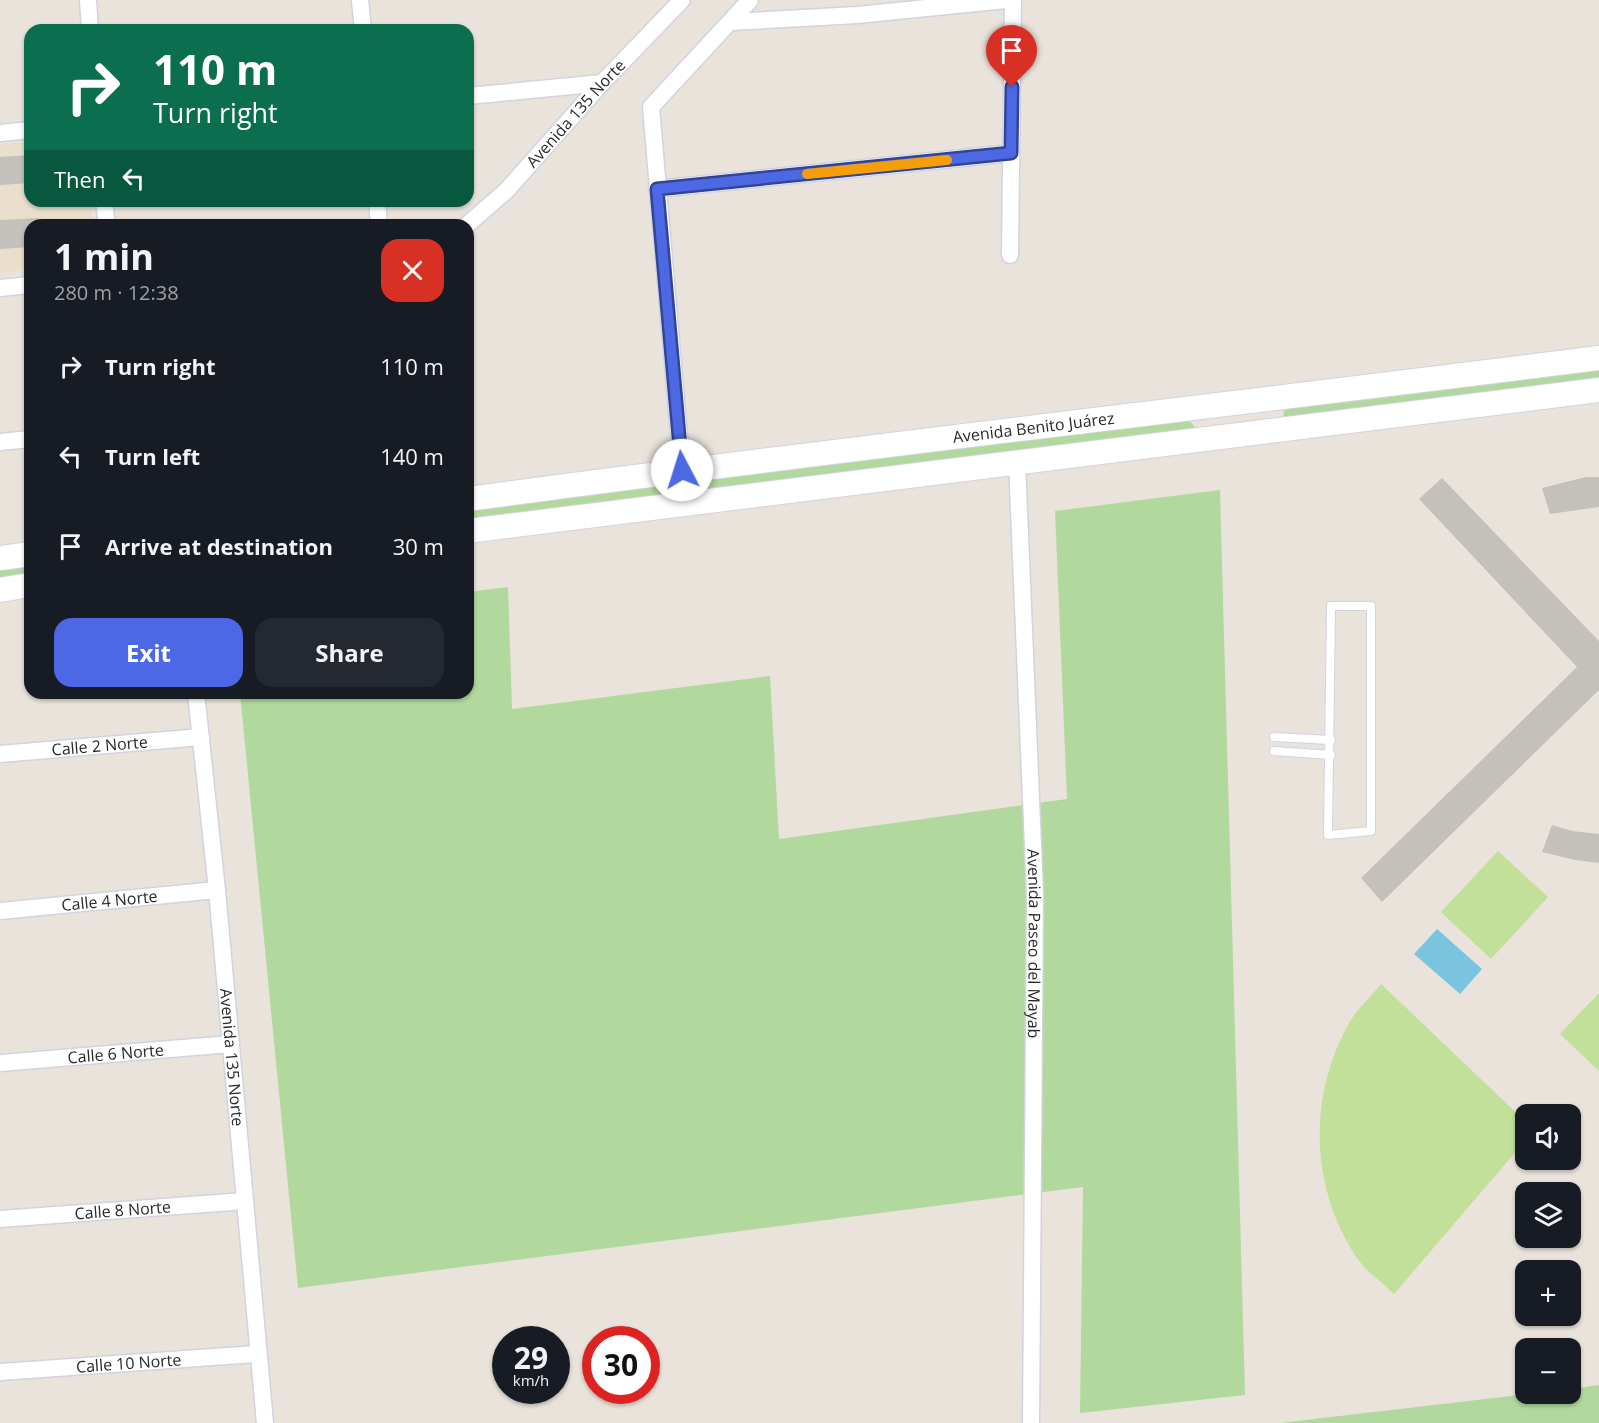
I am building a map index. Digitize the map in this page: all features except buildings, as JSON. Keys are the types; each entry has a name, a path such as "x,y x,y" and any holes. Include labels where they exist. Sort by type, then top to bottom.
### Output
{"main road":[{"name":"Avenida Benito Juárez","path":"474,498 682,470 1240,404 1599,358"},
{"name":"Avenida Benito Juárez","path":"474,530 1599,390"},
{"path":"0,558 24,555"},
{"path":"0,590 24,586"}],"street":[{"path":"88,0 90,24"},
{"path":"360,0 362,24"},
{"name":"Avenida 135 Norte","path":"474,219 507,190 602,83 682,0"},
{"path":"682,470 651,107 750,0"},
{"path":"731,22 857,15 1006,0"},
{"path":"1010,255 1013,0"},
{"path":"474,95 602,83"},
{"path":"0,133 24,131"},
{"path":"657,189 1011,153"},
{"path":"0,288 24,286"},
{"path":"0,442 24,440"},
{"name":"Avenida Paseo del Mayab","path":"1017,462 1035,894 1031,1423"},
{"name":"Avenida 135 Norte","path":"197,699 217,890 265,1423"},
{"name":"Calle 2 Norte","path":"0,754 201,737"},
{"name":"Calle 4 Norte","path":"0,911 217,890"},
{"name":"Calle 6 Norte","path":"0,1063 231,1044"},
{"name":"Calle 8 Norte","path":"0,1219 245,1201"},
{"name":"Calle 10 Norte","path":"0,1372 257,1354"}],"lane":[{"path":"1331,606 1371,606 1371,831 1328,835 1331,755 1331,606"},
{"path":"1274,737 1331,740"},
{"path":"1274,751 1331,755"}],"shaded area":[{"path":"24,142 24,207 92,207 92,219 24,219 24,270 0,272 0,144"}],"green space":[{"path":"1599,370 1599,380 1286,418 1283,415 1285,407"},
{"path":"1188,419 1195,427 1189,431 474,517 474,506"},
{"path":"1220,490 1245,1395 1080,1413 1083,1187 298,1288 241,699 474,699 474,591 508,587 512,709 770,676 779,839 1067,799 1055,511"},
{"path":"24,564 24,580 0,583 0,567"},
{"path":"1498,851 1548,897 1491,959 1441,912"},
{"path":"1381,984 1515,1112 1515,1153 1394,1294 1368,1271 1355,1255 1340,1228 1329,1199 1323,1170 1320,1140 1321,1110 1326,1080 1349,1023"},
{"path":"1599,993 1599,1071 1560,1034"},
{"path":"1599,1385 1599,1423 1280,1423 1515,1396 1515,1404 1581,1404 1581,1388"}],"water":[{"path":"1437,929 1482,969 1460,994 1414,954"}],"slow traffic":[{"path":"807,174 947,160"}],"route":[{"path":"682,470 657,189 1011,153 1012,87"}]}
